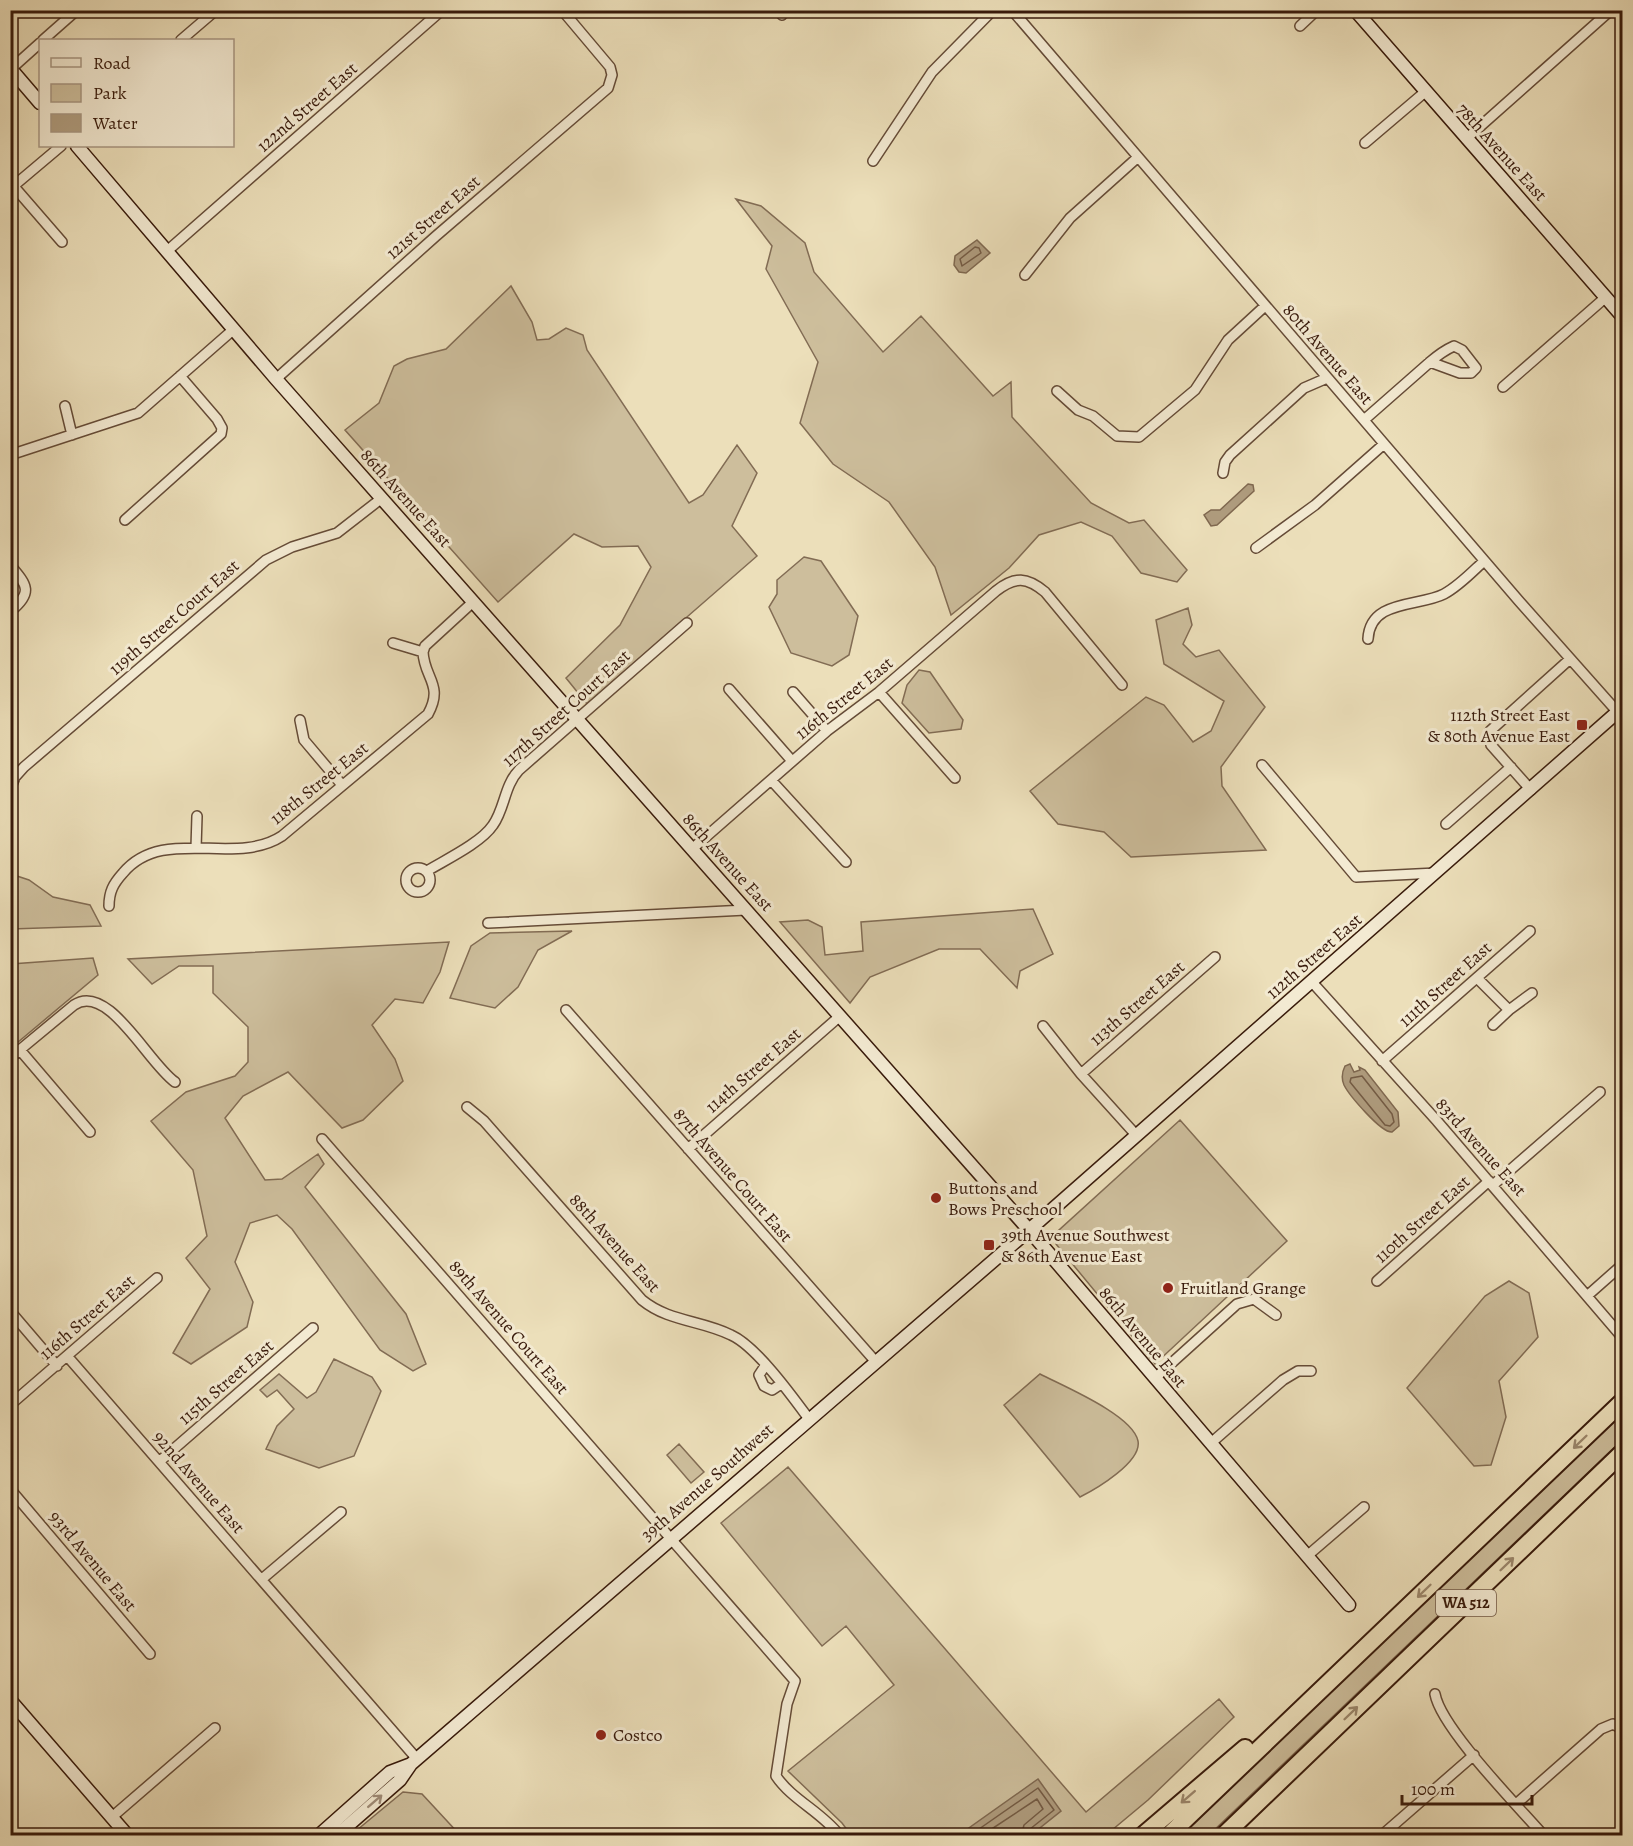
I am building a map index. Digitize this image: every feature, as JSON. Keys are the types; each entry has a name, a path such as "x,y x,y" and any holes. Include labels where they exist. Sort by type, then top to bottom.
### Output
{"highway":[{"name":"WA 512","path":"1168,1836 1623,1402"},
{"name":"WA 512","path":"1223,1836 1623,1453"},
{"path":"1142,1836 1391,1623"},
{"path":"1230,1836 1309,1754"}],"street":[{"path":"45,39 77,10"},
{"path":"182,39 216,10"},
{"name":"122nd Street East","path":"166,252 442,10"},
{"name":"121st Street East","path":"276,379 436,236 608,88 612,80 610,67 562,10"},
{"path":"873,161 931,73 993,10"},
{"name":"80th Avenue East","path":"1012,10 1484,561 1621,713"},
{"path":"1300,26 1317,10"},
{"name":"78th Avenue East","path":"1355,10 1623,316"},
{"path":"1466,139 1611,10"},
{"path":"1618,10 1623,15"},
{"path":"39,45 11,68 39,102"},
{"path":"1365,143 1425,92"},
{"path":"60,147 12,185 62,242"},
{"name":"86th Avenue East","path":"78,147 276,379 1029,1230 1349,1605"},
{"path":"1025,276 1070,218 1137,158"},
{"path":"1503,387 1606,297"},
{"path":"1057,391 1078,410 1093,416 1117,436 1140,437 1195,390 1228,340 1265,306"},
{"path":"10,455 138,413 234,329"},
{"path":"1364,420 1430,362"},
{"path":"125,520 218,439 221,430 217,419 180,376"},
{"path":"1223,473 1225,462 1230,455 1304,388 1327,378"},
{"path":"66,406 72,435"},
{"path":"1256,548 1315,505 1384,444"},
{"name":"119th Street Court East","path":"10,790 15,777 24,767 259,566 280,552 337,533 382,498"},
{"path":"1368,639 1373,622 1384,612 1406,603 1440,596 1484,561"},
{"path":"10,565 24,581 26,590 22,601 10,612"},
{"name":"116th Street East","path":"692,849 827,731 879,692 996,591 1021,578 1031,581 1045,592 1122,685"},
{"path":"393,643 423,652 425,646 473,602"},
{"name":"117th Street Court East","path":"427,871 485,834 495,823 514,776 687,623"},
{"name":"118th Street East","path":"109,906 112,886 140,857 153,851 271,842 282,836 428,714 435,686 423,659 423,652"},
{"path":"1531,790 1491,745 1490,731 1570,659"},
{"path":"729,689 792,761"},
{"path":"794,692 827,731"},
{"path":"879,692 955,778"},
{"name":"112th Street East","path":"1029,1230 1621,713"},
{"path":"300,720 304,740 342,785"},
{"path":"1262,765 1356,876 1436,873"},
{"path":"1446,824 1511,767"},
{"path":"771,780 846,862"},
{"path":"196,816 196,848"},
{"path":"488,923 746,910"},
{"name":"111th Street East","path":"1382,1061 1530,931"},
{"name":"113th Street East","path":"1081,1074 1215,957"},
{"path":"1477,978 1509,1010"},
{"name":"83rd Avenue East","path":"1312,982 1491,1183 1623,1337"},
{"path":"1493,1025 1532,993"},
{"path":"10,1058 74,1005 82,1000 89,1000 100,1002 113,1012 150,1059 175,1082"},
{"name":"87th Avenue Court East","path":"566,1010 876,1362"},
{"name":"114th Street East","path":"688,1149 840,1016"},
{"path":"1043,1026 1081,1074 1137,1136"},
{"path":"20,1050 90,1132"},
{"name":"110th Street East","path":"1377,1281 1600,1092"},
{"name":"88th Avenue East","path":"467,1107 484,1121 642,1300 674,1319 733,1335 765,1366 809,1419"},
{"name":"89th Avenue Court East","path":"322,1139 795,1681 788,1704 776,1776 785,1787 826,1819 840,1836"},
{"name":"39th Avenue Southwest","path":"336,1836 400,1780 414,1762 671,1537 1029,1230"},
{"path":"1587,1296 1623,1265"},
{"name":"116th Street East","path":"10,1405 68,1358 157,1278"},
{"path":"1155,1378 1237,1304 1254,1299 1276,1315"},
{"path":"10,1311 57,1366"},
{"name":"115th Street East","path":"160,1461 313,1328"},
{"name":"92nd Avenue East","path":"68,1358 305,1628 414,1762"},
{"path":"1211,1443 1283,1380 1298,1371 1311,1371"},
{"name":"93rd Avenue East","path":"10,1490 150,1654"},
{"path":"1307,1556 1364,1507"},
{"path":"262,1579 341,1512"},
{"path":"1435,1694 1442,1714 1544,1836"},
{"path":"10,1700 128,1836"},
{"path":"1516,1804 1594,1735 1613,1724 1623,1729"},
{"path":"112,1817 215,1728"},
{"path":"1381,1836 1474,1755"},
{"name":"39th Avenue Southwest","path":"318,1836 390,1772 414,1762"}],"green space":[{"path":"736,199 761,206 805,243 814,272 883,352 921,316 993,396 1011,382 1012,417 1091,503 1129,523 1144,520 1187,570 1177,582 1141,573 1112,536 1081,522 1039,535 1009,568 951,615 935,567 889,502 833,464 800,423 818,362 766,269 772,246"},
{"path":"511,286 532,322 537,340 549,339 566,328 583,335 587,350 689,503 703,495 737,445 757,473 732,526 757,556 587,704 566,678 620,625 651,567 638,546 602,547 574,534 498,602 345,430 379,403 394,366 407,359 446,349"},
{"path":"804,557 821,561 858,616 849,655 832,666 791,653 769,607 777,594 777,580"},
{"path":"1188,608 1192,625 1183,644 1196,657 1219,650 1265,707 1221,767 1222,786 1266,850 1131,857 1104,832 1058,824 1030,791 1146,697 1164,705 1193,742 1211,731 1224,701 1164,664 1156,620"},
{"path":"919,670 930,672 963,720 961,729 929,733 902,703 907,685"},
{"path":"11,874 29,880 53,897 90,905 101,926 11,929"},
{"path":"1033,909 1053,954 1020,971 1017,988 980,949 939,949 870,977 850,1003 780,922 808,920 822,927 825,955 863,951 861,922"},
{"path":"572,931 538,950 518,987 495,1008 450,998 471,946 490,933"},
{"path":"449,942 440,972 423,1003 395,999 372,1025 395,1059 403,1081 363,1120 342,1128 288,1072 243,1096 225,1118 265,1180 282,1179 318,1154 324,1164 305,1187 406,1314 426,1364 413,1371 380,1350 292,1229 277,1215 250,1223 235,1262 253,1302 247,1327 191,1364 173,1353 210,1289 186,1258 207,1236 193,1170 151,1121 186,1092 235,1076 248,1062 248,1027 213,993 213,966 179,966 152,984 128,959"},
{"path":"93,958 98,975 11,1048 11,964"},
{"path":"1180,1120 1287,1241 1155,1364 1056,1244 1058,1231"},
{"path":"1509,1281 1529,1293 1538,1337 1499,1381 1506,1417 1491,1465 1474,1466 1407,1388 1485,1296"},
{"path":"334,1359 372,1377 381,1391 354,1456 319,1468 266,1449 277,1426 294,1409 277,1390 267,1397 260,1390 279,1374 307,1398 316,1392"},
{"path":"1040,1374 1111,1412 1124,1421 1138,1441 1137,1449 1126,1466 1080,1497 1004,1405"},
{"path":"1622,1413 1622,1440 1209,1835 1180,1836"},
{"path":"679,1444 704,1472 691,1483 667,1455"},
{"path":"788,1467 1086,1812 1219,1699 1234,1717 1148,1800 1106,1835 851,1835 842,1823 788,1771 894,1685 846,1626 822,1646 721,1523"},
{"path":"403,1792 422,1794 460,1835 351,1835"}],"water":[{"path":"977,240 990,253 966,273 959,272 954,265 955,256"},
{"path":"1248,484 1253,485 1254,491 1217,525 1211,526 1204,515 1211,510 1220,510"},
{"path":"1350,1064 1354,1072 1360,1070 1359,1067 1365,1070 1398,1112 1399,1126 1392,1132 1387,1131 1373,1120 1358,1105 1344,1085 1343,1071 1345,1066"},
{"path":"1038,1779 1061,1811 1031,1835 959,1835"}],"place":[{"name":"112th Street East & 80th Avenue East","path":"1582,725"},
{"name":"Buttons and Bows Preschool","path":"936,1198"},
{"name":"39th Avenue Southwest & 86th Avenue East","path":"989,1245"},
{"name":"Fruitland Grange","path":"1168,1288"},
{"name":"Costco","path":"601,1735"}]}
